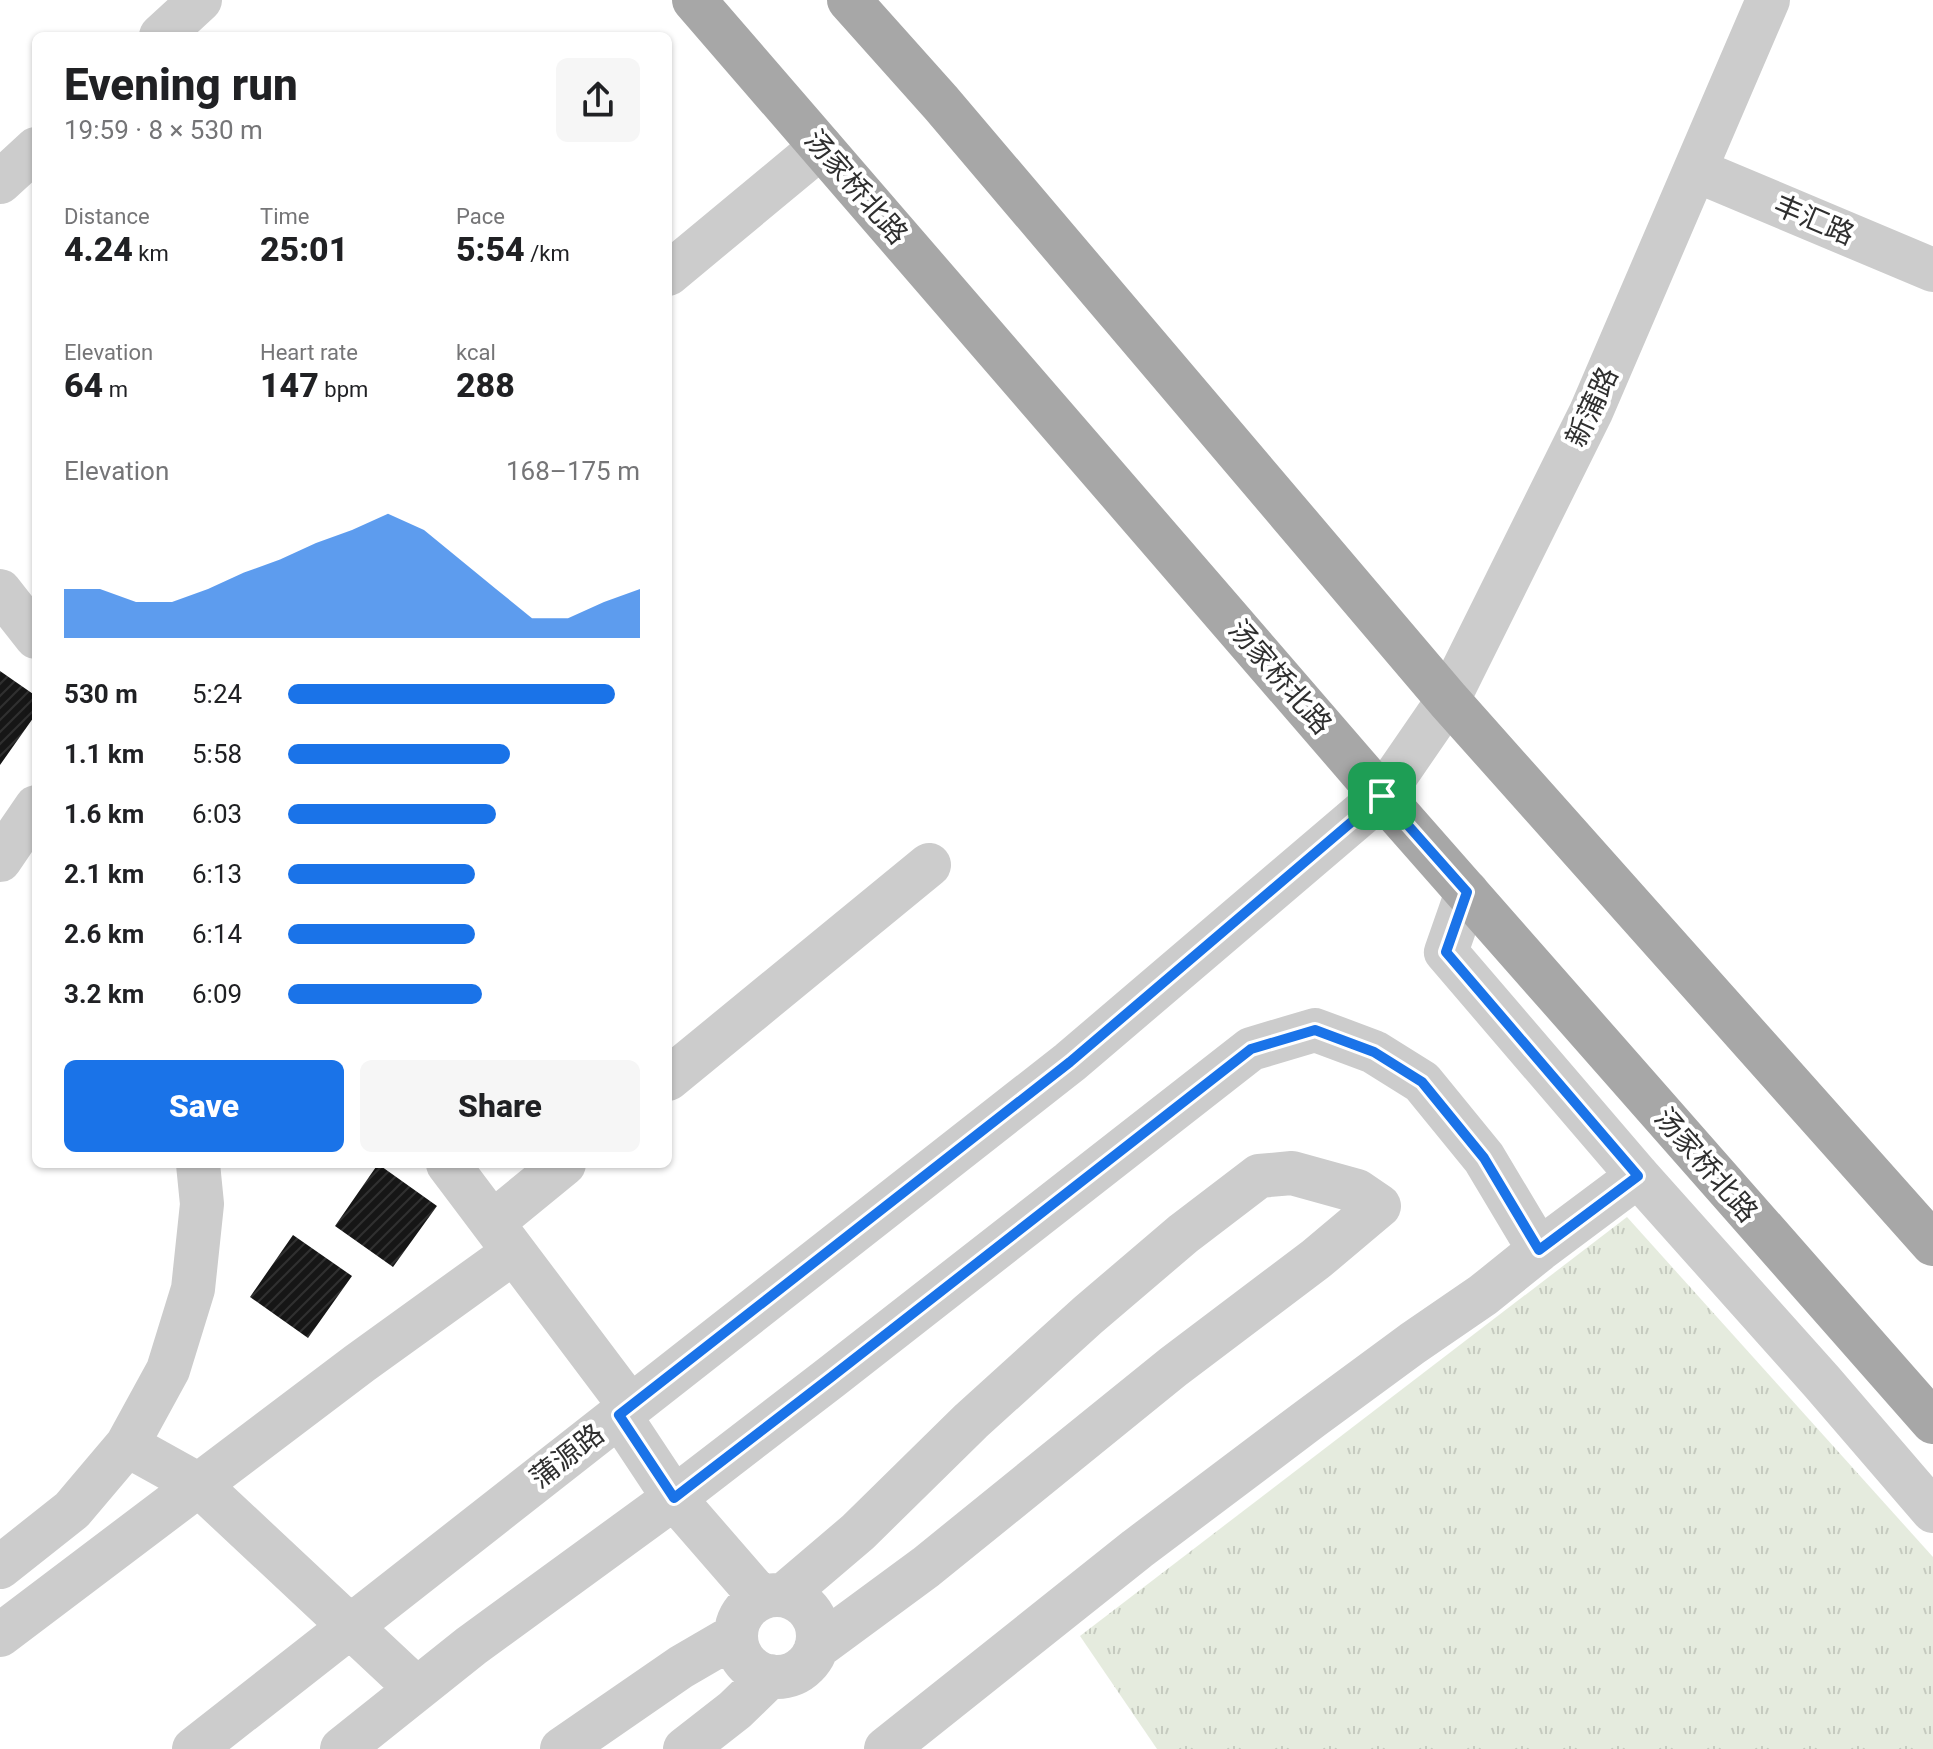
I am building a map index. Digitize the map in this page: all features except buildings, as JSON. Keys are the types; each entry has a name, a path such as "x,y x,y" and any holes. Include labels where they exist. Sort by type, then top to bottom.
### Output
{"main road":[{"name":"汤家桥北路","path":"694,0 1382,796 1933,1422"},
{"path":"849,0 941,103 1448,700 1933,1244"}],"street":[{"path":"165,32 200,0"},
{"name":"新蒲路","path":"1382,796 1448,700 1591,412 1768,0"},
{"path":"672,271 821,147"},
{"path":"0,182 32,153"},
{"name":"丰汇路","path":"1695,170 1933,270"},
{"path":"0,591 32,632"},
{"name":"蒲源路","path":"194,1749 1070,1062 1382,796"},
{"path":"16,856 32,817"},
{"path":"672,1076 929,865"},
{"path":"1467,892 1446,952 1933,1511"},
{"path":"342,1749 471,1646 674,1498 843,1369 1251,1049 1315,1030 1374,1052 1422,1082 1484,1158 1539,1250"},
{"path":"0,1567 72,1510 127,1445 168,1370 193,1289 202,1204 198,1168"},
{"path":"451,1168 504,1237 624,1411 674,1498 772,1596 797,1600 808,1608 818,1634 811,1658 803,1667 782,1676 770,1676 759,1673 742,1657 736,1635 743,1612 751,1604 772,1596 858,1532 971,1421 1183,1234 1259,1176 1292,1173 1357,1191 1379,1206 1316,1259 1173,1367 926,1567 816,1648"},
{"path":"0,1635 360,1363 504,1237 561,1168"},
{"path":"886,1749 1137,1549 1387,1362 1483,1295 1638,1176"},
{"path":"127,1445 199,1485 417,1689"},
{"path":"562,1749 681,1667 736,1635"},
{"path":"685,1749 735,1710 770,1676"}],"green space":[{"path":"1627,1217 1933,1557 1933,1749 1157,1749 1080,1636"}],"route":[{"path":"1382,796 1467,892 1446,952 1638,1176 1539,1250 1484,1158 1422,1082 1374,1052 1315,1030 1251,1049 674,1498 619,1415 1070,1062 1382,796"}]}
